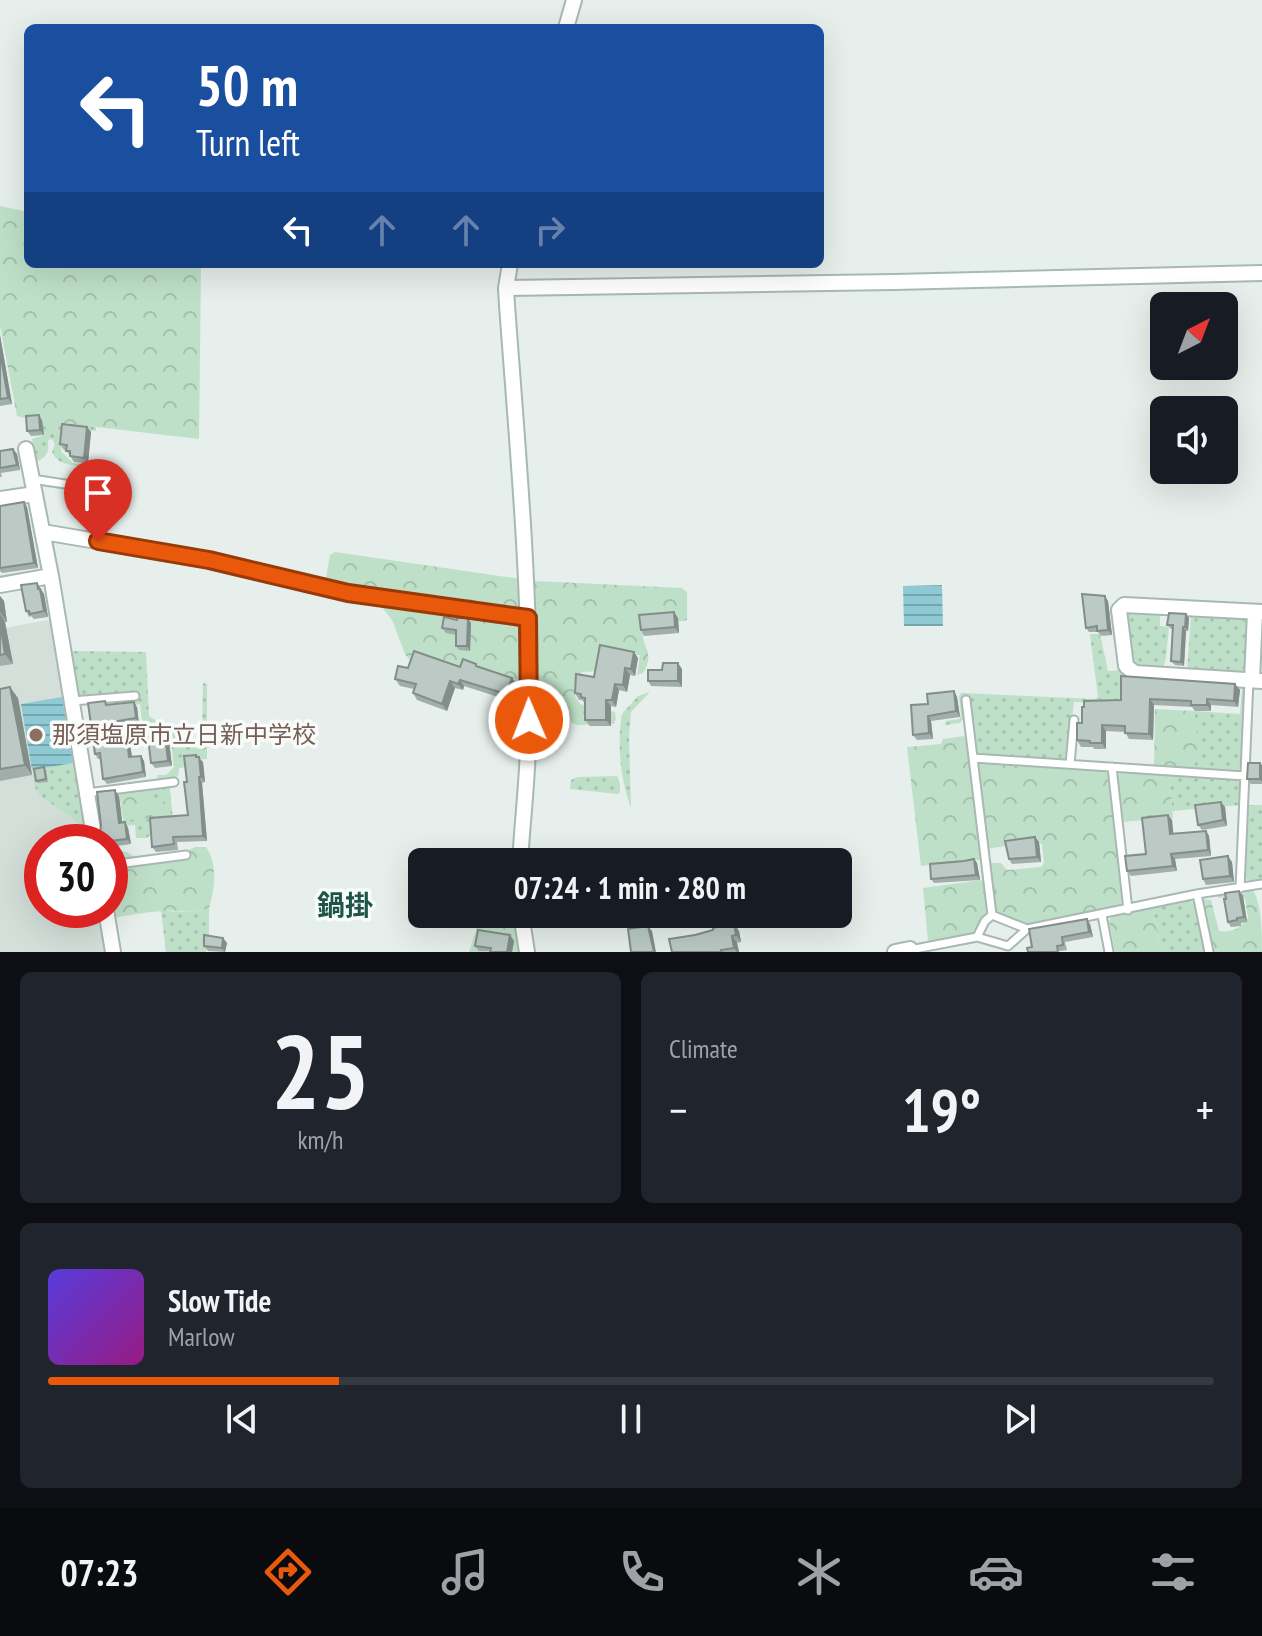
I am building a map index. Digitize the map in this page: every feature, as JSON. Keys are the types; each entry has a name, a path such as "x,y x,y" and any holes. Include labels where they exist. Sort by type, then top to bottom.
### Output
{"street":[{"path":"567,24 574,0"},
{"path":"509,268 506,288 528,618 529,720 521,848"},
{"path":"506,288 1262,273"},
{"path":"26,449 51,576 92,824"},
{"path":"0,499 34,486"},
{"path":"43,532 209,560 348,593 528,618"},
{"path":"0,585 51,576"},
{"path":"1124,605 1259,612 1255,680 1135,673 1126,666 1119,610 1124,605"},
{"path":"109,928 113,952"},
{"path":"523,928 527,952"}],"lane":[{"path":"34,486 91,488"},
{"path":"1240,888 1245,776 1255,680"},
{"path":"72,701 135,696"},
{"path":"966,700 992,915"},
{"path":"1070,764 1074,720"},
{"path":"973,758 1245,776"},
{"path":"1112,767 1128,910"},
{"path":"87,793 174,782"},
{"path":"128,863 186,855"},
{"path":"992,915 1027,929 1197,894 1262,884"},
{"path":"1197,894 1209,952"},
{"path":"977,937 985,921 992,915"},
{"path":"1102,915 1109,952"},
{"path":"905,951 977,937 1009,949 1027,929"}],"shaded area":[{"name":"那須塩原市立日新中学校","path":"53,619 88,824 24,824 24,928 106,928 110,952 0,952 0,629"}],"green space":[{"path":"0,206 24,211 24,268 201,268 199,439 17,416 0,326"},
{"path":"42,420 96,427 96,431 64,430 61,451 82,467 57,459 52,452 55,444 52,439 48,440 46,455 39,461 35,460 32,439 44,435"},
{"path":"335,552 535,581 682,588 687,592 687,620 645,624 643,637 648,658 643,673 637,675 640,655 628,655 596,671 582,672 575,696 580,704 615,712 616,718 614,724 578,725 570,722 566,715 524,708 515,700 513,687 410,660 392,620 382,607 348,595 326,578 330,555"},
{"path":"1129,611 1160,613 1160,626 1169,627 1163,668 1139,668 1131,663 1125,617"},
{"path":"1191,614 1245,616 1250,622 1247,667 1239,673 1187,671"},
{"path":"1090,634 1099,634 1101,638 1108,671 1124,670 1133,676 1133,705 1074,702 1067,760 976,754 969,698 962,698 963,719 960,723 945,725 946,721 961,716 961,693 1095,699 1098,697"},
{"path":"68,651 146,652 149,716 196,748 202,738 203,683 207,684 207,759 186,760 187,767 179,768 178,776 174,779 158,781 157,775 166,775 174,767 171,740 150,742 144,739 140,704 120,707 120,701 139,699 139,692 78,697 75,695"},
{"path":"1242,688 1245,693 1243,766 1236,772 1191,770 1197,750 1194,711 1240,714"},
{"path":"650,692 631,712 631,808 620,761 622,714 638,696"},
{"path":"1155,709 1194,711 1198,749 1191,770 1154,767"},
{"path":"964,736 968,739 982,857 979,860 921,866 907,747 941,744 943,739"},
{"path":"978,761 1101,769 1109,774 1124,901 1118,908 1027,925 993,908 989,863 1001,863 1007,870 1041,867 1044,863 1042,844 1035,841 987,849"},
{"path":"76,762 87,824 78,824 40,795 34,783 33,770"},
{"path":"1121,771 1169,775 1173,818 1121,822 1117,777"},
{"path":"1169,775 1236,779 1242,784 1240,805 1172,811"},
{"path":"617,776 620,784 618,794 570,789 571,780 578,777"},
{"path":"165,786 170,789 173,820 153,827 147,838 136,838 135,825 124,824 119,792"},
{"path":"132,790 147,793 155,801 170,802 172,811 136,820 123,819 120,796"},
{"path":"1246,805 1262,805 1262,880 1252,882 1244,878"},
{"path":"195,847 206,847 210,854 214,885 209,908 128,916 128,853 139,863 179,857"},
{"path":"985,882 988,910 972,934 928,941 923,888"},
{"path":"1252,888 1260,910 1262,952 1212,952 1201,899 1211,900 1219,931 1232,930 1248,918 1245,898 1241,895 1219,898 1218,893"},
{"path":"1190,900 1195,904 1205,952 1161,952 1152,907"},
{"path":"1152,907 1161,952 1115,952 1109,921 1113,915"},
{"path":"209,908 206,952 166,952 161,911"},
{"path":"477,928 517,928 524,952 512,952 513,941 485,952 469,952"}],"water":[{"path":"942,585 943,626 904,626 903,586"},
{"path":"62,697 73,763 32,770 21,704"}],"building":[{"path":"0,351 8,398 0,399"},
{"path":"39,415 40,430 27,431 26,416"},
{"path":"62,424 87,427 84,458 70,456 70,451 66,451 67,445 60,444"},
{"path":"13,449 17,465 0,468 0,451"},
{"path":"24,502 34,563 0,568 0,506"},
{"path":"37,583 44,611 30,614 26,611 21,585"},
{"path":"1082,594 1105,596 1108,630 1097,631 1097,626 1086,628"},
{"path":"674,612 675,627 641,630 639,615"},
{"path":"1169,613 1186,614 1181,662 1171,661 1173,625 1167,625"},
{"path":"444,617 457,620 468,618 467,646 456,646 456,630 442,628"},
{"path":"0,623 5,654 0,655"},
{"path":"600,645 634,652 631,669 625,668 623,685 615,684 612,700 606,700 606,720 585,720 585,698 575,693 576,674 594,677"},
{"path":"414,651 460,667 463,659 512,678 506,694 460,680 458,684 450,681 442,704 413,693 416,684 395,679 398,666 408,668"},
{"path":"663,663 678,663 678,681 648,681 648,670 662,670"},
{"path":"1121,676 1235,684 1234,701 1207,699 1207,705 1191,705 1191,701 1150,699 1149,734 1125,733 1125,726 1102,725 1102,743 1077,740 1077,723 1082,723 1084,701 1121,700"},
{"path":"10,687 25,765 0,769 0,689"},
{"path":"954,691 956,711 928,716 929,733 913,735 911,705 928,704 927,694"},
{"path":"105,701 106,705 134,702 136,718 118,721 120,740 127,739 129,757 141,756 143,772 103,779 100,753 95,754 88,703"},
{"path":"165,735 168,761 151,763 148,737"},
{"path":"184,756 199,757 201,777 203,836 173,837 174,844 152,847 150,818 188,815"},
{"path":"1248,763 1260,763 1260,779 1247,779"},
{"path":"44,767 46,779 36,781 34,769"},
{"path":"115,790 119,823 125,824 101,824 97,792"},
{"path":"1221,802 1223,820 1198,825 1195,805"},
{"path":"1168,815 1170,834 1206,831 1208,850 1171,854 1173,866 1127,871 1125,856 1146,854 1142,818"},
{"path":"1035,837 1037,857 1009,859 1005,841"},
{"path":"1228,856 1230,876 1203,879 1200,860"},
{"path":"974,859 976,875 931,879 930,864"},
{"path":"1239,891 1244,917 1228,922 1225,893"},
{"path":"1087,919 1089,932 1062,937 1063,945 1057,946 1058,952 1028,952 1027,948 1032,947 1029,929"},
{"path":"648,928 654,952 631,952 628,929"},
{"path":"735,928 736,935 732,936 734,948 722,952 672,952 669,939"},
{"path":"478,930 510,935 507,952 490,952 491,948 475,946"},
{"path":"204,935 223,938 222,948 204,946"}],"place":[{"name":"那須塩原市立日新中学校","path":"36,735"}],"district":[{"name":"鍋掛","path":"345,905"}],"route":[{"path":"98,541 209,560 348,593 528,618 529,720"}]}
